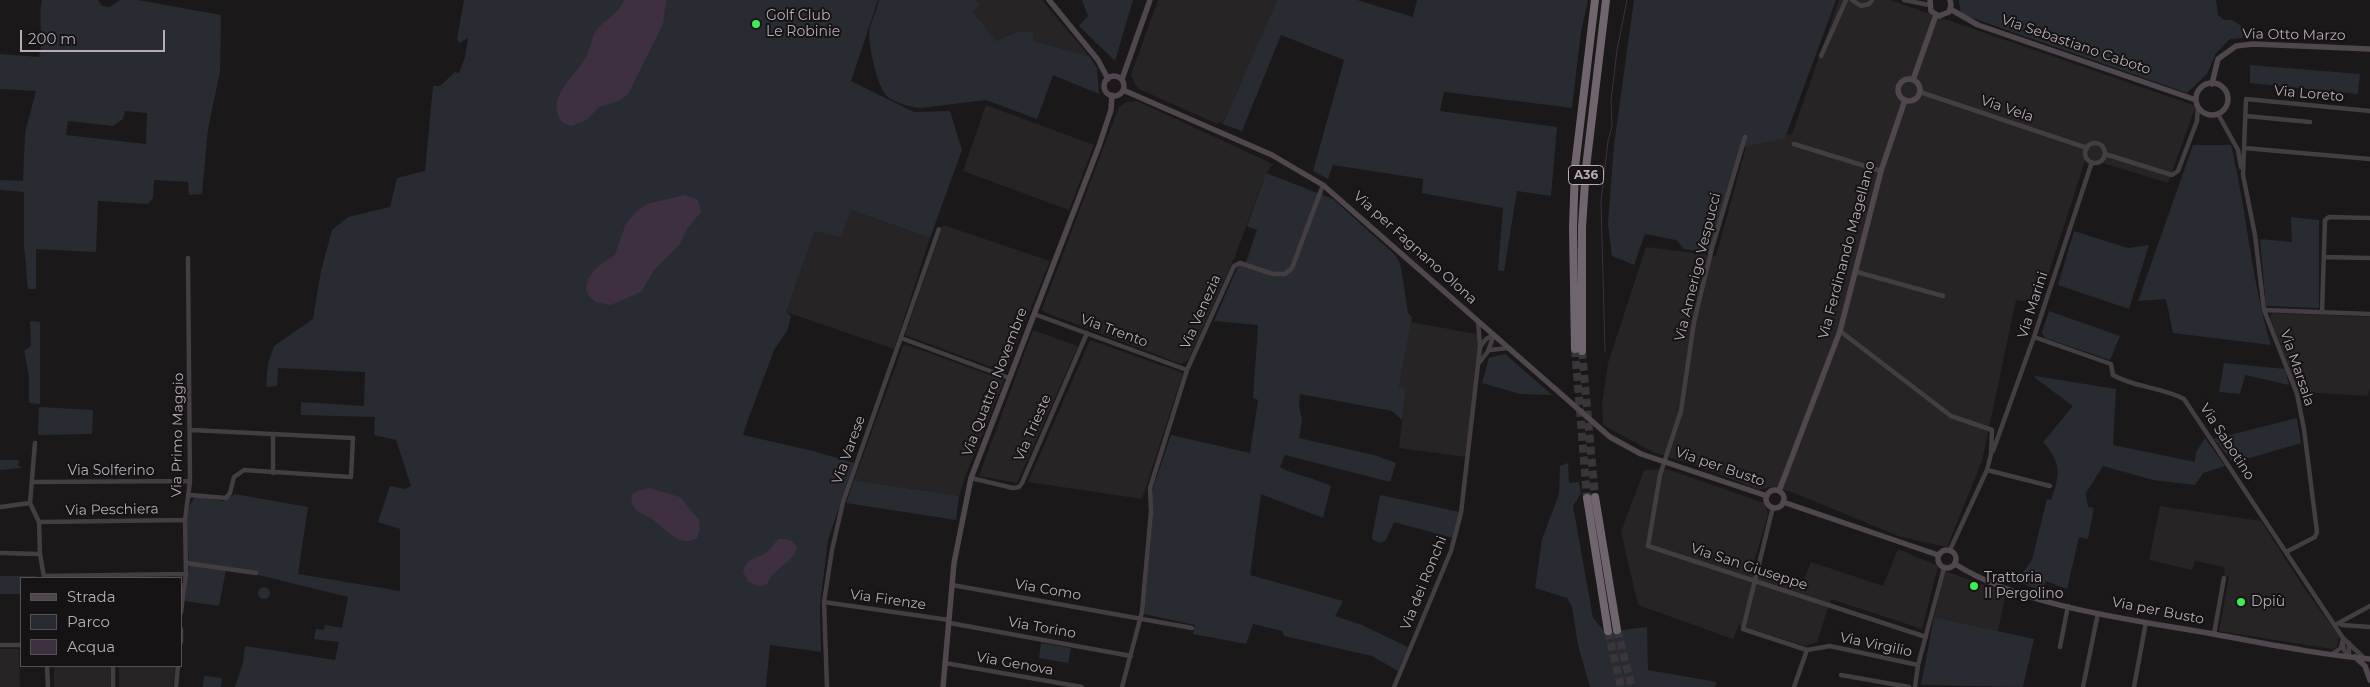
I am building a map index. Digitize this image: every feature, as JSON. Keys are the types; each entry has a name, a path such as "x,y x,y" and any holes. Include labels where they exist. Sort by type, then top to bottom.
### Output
{"highway":[{"name":"A36","path":"1594,2 1575,167 1573,228 1579,350 1582,227 1586,168 1606,2"},
{"path":"1608,631 1591,498 1617,630"}],"street":[{"path":"1049,0 1098,60 1108,78"},
{"path":"1122,79 1116,76 1108,78 1105,90 1112,95 1119,95 1123,90 1124,84 1122,79 1150,0"},
{"path":"1821,56 1846,0"},
{"path":"1852,0 1861,6 1868,4 1872,0"},
{"path":"1904,0 1930,3 1931,11 1936,15 1946,14 1950,9 1950,0"},
{"name":"Via Sebastiano Caboto","path":"1950,9 1978,25 2197,103"},
{"name":"Via Ferdinando Magellano","path":"1778,490 1840,331 1882,171 1905,100 1900,95 1900,84 1906,80 1913,80 1936,15"},
{"name":"Via Otto Marzo","path":"2212,84 2218,59 2236,46 2253,44 2370,50"},
{"path":"1905,100 1915,99 1920,92 1919,86 1913,80"},
{"path":"2212,84 2222,87 2227,96 2226,106 2218,114 2209,115 2197,103 2199,90 2212,84"},
{"name":"Via per Fagnano Olona","path":"1123,90 1272,155 1323,185 1610,437 1641,454 1665,462"},
{"name":"Via Vela","path":"1920,92 2087,148 2092,143 2098,143 2104,147 2105,154 2172,175 2178,171 2197,121 2197,103"},
{"name":"Via Quattro Novembre","path":"943,687 952,585 972,478 1099,146 1111,110 1112,95"},
{"name":"Via Marsala","path":"2243,175 2246,99"},
{"name":"Via Loreto","path":"2246,99 2370,111"},
{"name":"Via Marsala","path":"2218,114 2238,150 2255,235 2264,310 2297,394 2304,428 2317,532 2315,536 2286,552"},
{"path":"2246,116 2310,122"},
{"name":"Via Amerigo Vespucci","path":"1665,462 1681,411 1690,339 1712,248 1745,136"},
{"path":"1794,144 1882,171"},
{"path":"2087,148 2086,154 2092,162 2100,161 2105,154"},
{"path":"2244,148 2370,159"},
{"name":"Via Marini","path":"1991,454 2004,424 2092,162"},
{"name":"Via Venezia","path":"1187,370 1234,266 1240,263 1273,274 1285,274 1292,268 1323,185"},
{"path":"2322,312 2324,224 2326,218 2370,218"},
{"name":"Via Varese","path":"827,687 824,602 832,550 843,502 939,229"},
{"path":"2324,257 2370,258"},
{"name":"Via Primo Maggio","path":"182,604 186,574 185,520 190,495 191,430 188,258"},
{"path":"1857,272 1943,296"},
{"path":"2264,310 2370,314"},
{"name":"Via Trento","path":"1034,314 1187,370"},
{"name":"Via dei Ronchi","path":"1394,687 1454,542 1461,513 1479,365 1480,347 1477,320"},
{"path":"1840,331 1951,416 1992,430 1991,454 1986,470 1950,550"},
{"name":"Via Trieste","path":"972,478 1013,488 1022,483 1087,333"},
{"path":"1480,347 1486,339 1494,335"},
{"path":"1479,365 1488,351 1494,335"},
{"name":"Via Sabotino","path":"2034,337 2111,364 2112,375 2122,380 2173,394 2184,399 2286,552 2337,624 2345,641 2367,658"},
{"path":"901,338 1009,378"},
{"path":"1488,351 1509,348"},
{"path":"1122,687 1141,617 1151,512 1149,490 1187,370"},
{"path":"190,495 226,498 230,493 234,477 238,472 244,470 351,477 353,438 191,430"},
{"path":"272,473 273,434"},
{"path":"35,443 30,503 39,522 40,554 44,577 186,574"},
{"name":"Via per Busto","path":"1665,462 1767,496"},
{"name":"Via San Giuseppe","path":"1665,462 1660,475 1648,546 1926,637"},
{"path":"1986,470 2050,486"},
{"name":"Via Solferino","path":"32,482 190,481"},
{"name":"Via per Busto","path":"1773,507 1767,502 1767,496 1770,492 1778,490 1784,496 1784,502"},
{"path":"1756,581 1773,507 1780,506 1784,502 1938,555"},
{"path":"0,507 30,503"},
{"name":"Via Peschiera","path":"39,522 185,520"},
{"path":"1944,550 1950,550 1955,555 1955,564 1950,568 1944,568 1938,562 1938,555 1944,550"},
{"path":"0,553 40,554"},
{"path":"186,564 256,573"},
{"name":"Via per Busto","path":"1955,564 1973,576 2068,606 2098,613 2296,650 2367,658"},
{"path":"1916,687 1918,665 1944,568"},
{"path":"2214,634 2224,578"},
{"name":"Via Virgilio","path":"1756,581 1743,629 1807,650 1830,646 1918,665"},
{"name":"Via Como","path":"952,585 1141,617 1192,628"},
{"name":"Via Firenze","path":"824,602 950,621"},
{"path":"2060,647 2068,606"},
{"path":"2337,624 2370,606"},
{"path":"2363,609 2370,611"},
{"path":"2083,687 2098,613"},
{"name":"Via Torino","path":"950,621 1130,656"},
{"path":"2134,687 2146,622"},
{"path":"2337,624 2370,628"},
{"path":"2332,654 2338,651 2345,641"},
{"name":"Via Sabotino","path":"2345,641 2344,650 2352,657"},
{"path":"0,645 20,644"},
{"path":"1794,687 1807,650"},
{"path":"2352,657 2367,671 2370,680"},
{"name":"Via Genova","path":"945,663 1082,687"},
{"path":"2367,671 2370,663"},
{"path":"47,667 48,687"},
{"path":"113,667 114,687"},
{"path":"176,687 178,667"},
{"path":"1841,675 1909,687"}],"shaded area":[{"path":"976,0 1042,0 1089,56 1033,41 1014,33 996,41 973,12 980,5"},
{"path":"1158,0 1277,0 1223,124 1219,122 1217,124 1139,89 1135,84 1131,75"},
{"path":"1839,0 1890,0 2196,106 2168,183 2086,158 2039,303 2016,300 1982,461 1947,547 1901,537 1789,491 1769,487 1759,490 1700,467 1653,452 1603,425 1602,404 1608,363 1646,247 1716,256 1747,143 1792,134"},
{"path":"1137,101 1273,164 1266,173 1234,259 1188,360 1181,364 1044,312 1042,309 1119,107 1127,102"},
{"path":"986,105 1094,145 1069,210 963,171"},
{"path":"851,210 930,238 894,349 786,312 815,231"},
{"path":"943,225 1050,261 1005,372 905,335"},
{"path":"2272,313 2370,317 2370,387 2368,396 2298,392 2270,318"},
{"path":"1411,322 1482,335 1466,457 1399,448 1406,389 1399,386"},
{"path":"1033,330 1078,346 1017,483 979,476"},
{"path":"1090,340 1183,373 1142,499 1028,482"},
{"path":"907,345 1004,380 959,496 854,480 903,346"},
{"path":"1667,469 1764,503 1768,515 1751,572 1801,587 1811,562 1883,586 1898,549 1938,566 1922,629 1831,599 1817,642 1805,646 1739,625 1733,639 1638,605 1621,532 1644,470"},
{"path":"2160,506 2261,521 2306,591 2339,636 2337,647 2332,649 2219,631 2229,577 2224,575 2225,567 2195,561 2192,570 2149,560"},
{"path":"1945,571 2006,593 1998,631 1934,617"},
{"path":"0,649 19,649 20,687 0,687"},
{"path":"54,667 110,667 110,687 54,687"},
{"path":"119,667 175,667 173,687 119,687"}],"green space":[{"path":"42,0 98,0 102,6 110,7 120,0 138,0 221,15 220,72 208,129 202,194 189,195 188,182 154,180 153,198 148,204 98,201 96,252 36,249 36,289 28,289 24,245 24,192 0,190 0,180 23,181 25,133 36,91 0,89 0,54 39,57 41,50","holes":["125,111 147,113 146,144 66,135 68,121 113,126 123,119"]},
{"path":"464,0 878,0 851,81 914,112 950,111 962,150 930,238 851,210 841,237 815,231 786,312 791,316 787,331 774,350 746,425 743,435 813,451 854,463 828,540 820,605 821,652 770,645 766,687 235,687 243,663 245,646 335,660 339,642 314,639 316,629 324,630 325,625 342,628 348,597 242,571 189,562 187,518 192,502 196,497 223,501 235,494 308,507 298,574 400,591 400,529 378,522 390,486 405,489 411,486 396,440 374,435 375,417 301,415 301,402 364,406 365,372 278,368 277,386 266,387 268,364 274,346 313,319 321,271 332,230 348,217 390,207 397,178 425,171 433,86 440,86 455,72 459,73 465,57 468,38 459,43 457,39"},
{"path":"879,0 976,0 980,5 973,12 996,41 1014,33 1029,32 1034,33 1033,41 1089,56 1097,68 1099,94 1053,75 1037,119 986,100 921,108 895,101 888,97 880,85 870,48 869,34"},
{"path":"1082,0 1133,0 1115,61 1079,26 1088,16"},
{"path":"1277,0 1357,0 1413,17 1417,0 1588,0 1581,32 1572,108 1444,92 1440,111 1557,127 1551,196 1517,191 1504,271 1498,270 1503,208 1422,193 1423,179 1333,165 1328,179 1313,171 1344,60 1281,35 1242,131 1223,124"},
{"path":"1634,0 1836,0 1785,138 1744,147 1712,254 1684,249 1676,240 1645,234 1634,265 1612,256 1608,224 1614,145"},
{"path":"1959,0 2216,0 2218,15 2224,20 2232,20 2243,27 2243,38 2230,39 2216,53 2207,74 2187,93 1961,14"},
{"path":"2250,65 2360,74 2358,94 2250,83"},
{"path":"2193,145 2231,145 2259,296 2271,345 2173,333 2166,299 2138,301"},
{"path":"1266,173 1333,199 1394,254 1399,261 1408,313 1412,317 1399,386 1406,389 1402,420 1392,411 1300,394 1299,406 1302,420 1299,438 1374,455 1396,463 1390,482 1285,455 1280,467 1331,486 1323,518 1261,494 1250,575 1343,601 1335,616 1362,625 1408,647 1398,671 1372,656 1284,636 1282,631 1253,624 1246,644 1193,634 1195,625 1144,614 1153,513 1152,491 1171,435 1250,453 1258,400 1253,398 1258,325 1214,321 1239,264 1245,265 1257,230 1247,226"},
{"path":"2291,217 2319,220 2319,308 2266,306 2260,239 2292,242"},
{"path":"2074,231 2128,248 2149,245 2129,309 2058,285"},
{"path":"2049,311 2120,336 2110,360 2045,338 2042,332"},
{"path":"30,321 40,322 40,404 29,403 29,376 24,351 31,346"},
{"path":"1505,354 1552,395 1520,394 1482,383 1489,358"},
{"path":"2224,363 2285,369 2289,385 2245,375 2240,394 2219,392"},
{"path":"2035,376 2116,389 2113,445 2195,462 2196,452 2205,438 2225,466 2203,473 2195,485 2153,480 2103,466 2086,493 2088,507 2094,508 2088,539 2079,537 2067,589 2046,581 2041,591 2017,581 2032,560 2047,499 2051,500 2056,483 2057,469 2054,456 2043,442 2073,406 2035,378"},
{"path":"39,407 93,410 92,434 38,435"},
{"path":"2297,418 2301,443 2243,460 2232,461 2214,439"},
{"path":"0,460 20,460 18,465 22,468 0,470"},
{"path":"1568,463 1569,483 1579,482 1581,493 1573,506 1593,618 1605,632 1647,627 1648,670 1717,682 1715,687 1590,687 1578,645 1572,607 1567,598 1535,588 1542,539 1559,494 1560,466"},
{"path":"854,480 959,496 956,520 846,503"},
{"path":"1380,495 1460,512 1453,538 1394,522 1386,540 1381,543 1373,540 1372,536"},
{"path":"189,565 226,570 219,606 185,601"},
{"path":"0,576 36,577 20,577 20,594 0,594"},
{"path":"264,587 270,593 264,599 258,593"},
{"path":"1934,617 2034,639 2023,687 1921,685"},
{"path":"1041,643 1071,648 1068,663 1039,658"},
{"path":"204,676 222,678 221,687 203,687"}],"water":[{"path":"624,0 666,0 663,24 628,94 618,101 599,107 586,120 571,126 563,123 558,114 557,105 563,88 586,57 598,28 616,12"},
{"path":"685,195 698,200 701,212 687,229 680,244 654,270 641,292 611,305 596,302 589,296 586,289 588,279 596,268 615,255 625,226 635,213 647,204"},
{"path":"649,488 680,497 699,520 700,529 697,538 691,541 680,540 635,509 631,501 632,495 637,491"},
{"path":"779,539 787,539 793,542 797,548 795,553 774,573 767,584 759,586 749,582 743,572 746,564 766,553"}],"waterway":[{"path":"1605,351 1601,202 1608,141 1612,126 1611,101 1617,50 1627,0"}],"tunnel":[{"path":"1575,349 1587,498"},
{"path":"1582,351 1595,497"},
{"path":"1617,630 1632,687"},
{"path":"1608,631 1621,687"}],"place":[{"name":"Golf Club Le Robinie","path":"756,24"},
{"name":"Trattoria Il Pergolino","path":"1974,586"},
{"name":"Dpiù","path":"2241,602"}]}
